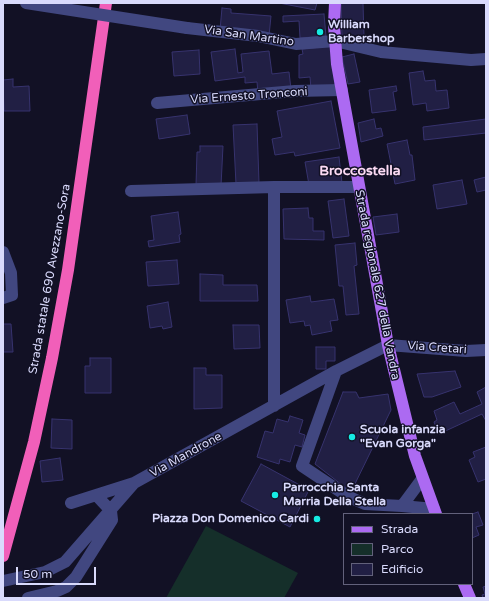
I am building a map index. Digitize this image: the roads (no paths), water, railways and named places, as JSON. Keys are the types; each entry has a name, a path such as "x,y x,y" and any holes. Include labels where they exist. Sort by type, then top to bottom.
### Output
{"highway":[{"name":"Strada statale 690 Avezzano-Sora","path":"3,556 34,442 52,358 68,270 106,3"}],"main road":[{"name":"Strada regionale 627 della Vandra","path":"335,3 335,41 342,90 358,188 383,310 388,345 401,405 422,479 435,512"},
{"path":"464,585 470,598"}],"street":[{"name":"Via San Martino","path":"26,3 187,28 258,36 296,44 335,41 381,52 471,60 486,59"},
{"name":"Via Ernesto Tronconi","path":"157,103 295,91 342,90"},
{"path":"131,191 274,187 358,188"},
{"path":"274,187 274,406"},
{"path":"3,252 11,273 7,296"},
{"name":"Via Mandrone","path":"3,581 45,572 65,562 134,483 336,371 388,345"},
{"name":"Via Cretari","path":"388,345 466,351 486,350"},
{"path":"336,371 302,466 347,496 365,504 402,506 435,512"},
{"path":"402,506 422,479"},
{"path":"71,503 134,483"},
{"path":"28,598 57,591 66,587 76,577 112,520 111,511 96,495"}],"place":[{"name":"William Barbershop","path":"320,32"},
{"name":"Scuola infanzia \"Evan Gorga\"","path":"352,437"},
{"name":"Parrocchia Santa Marria Della Stella","path":"275,495"},
{"name":"Piazza Don Domenico Cardi","path":"317,519"}],"district":[{"name":"Broccostella","path":"360,171"}]}
